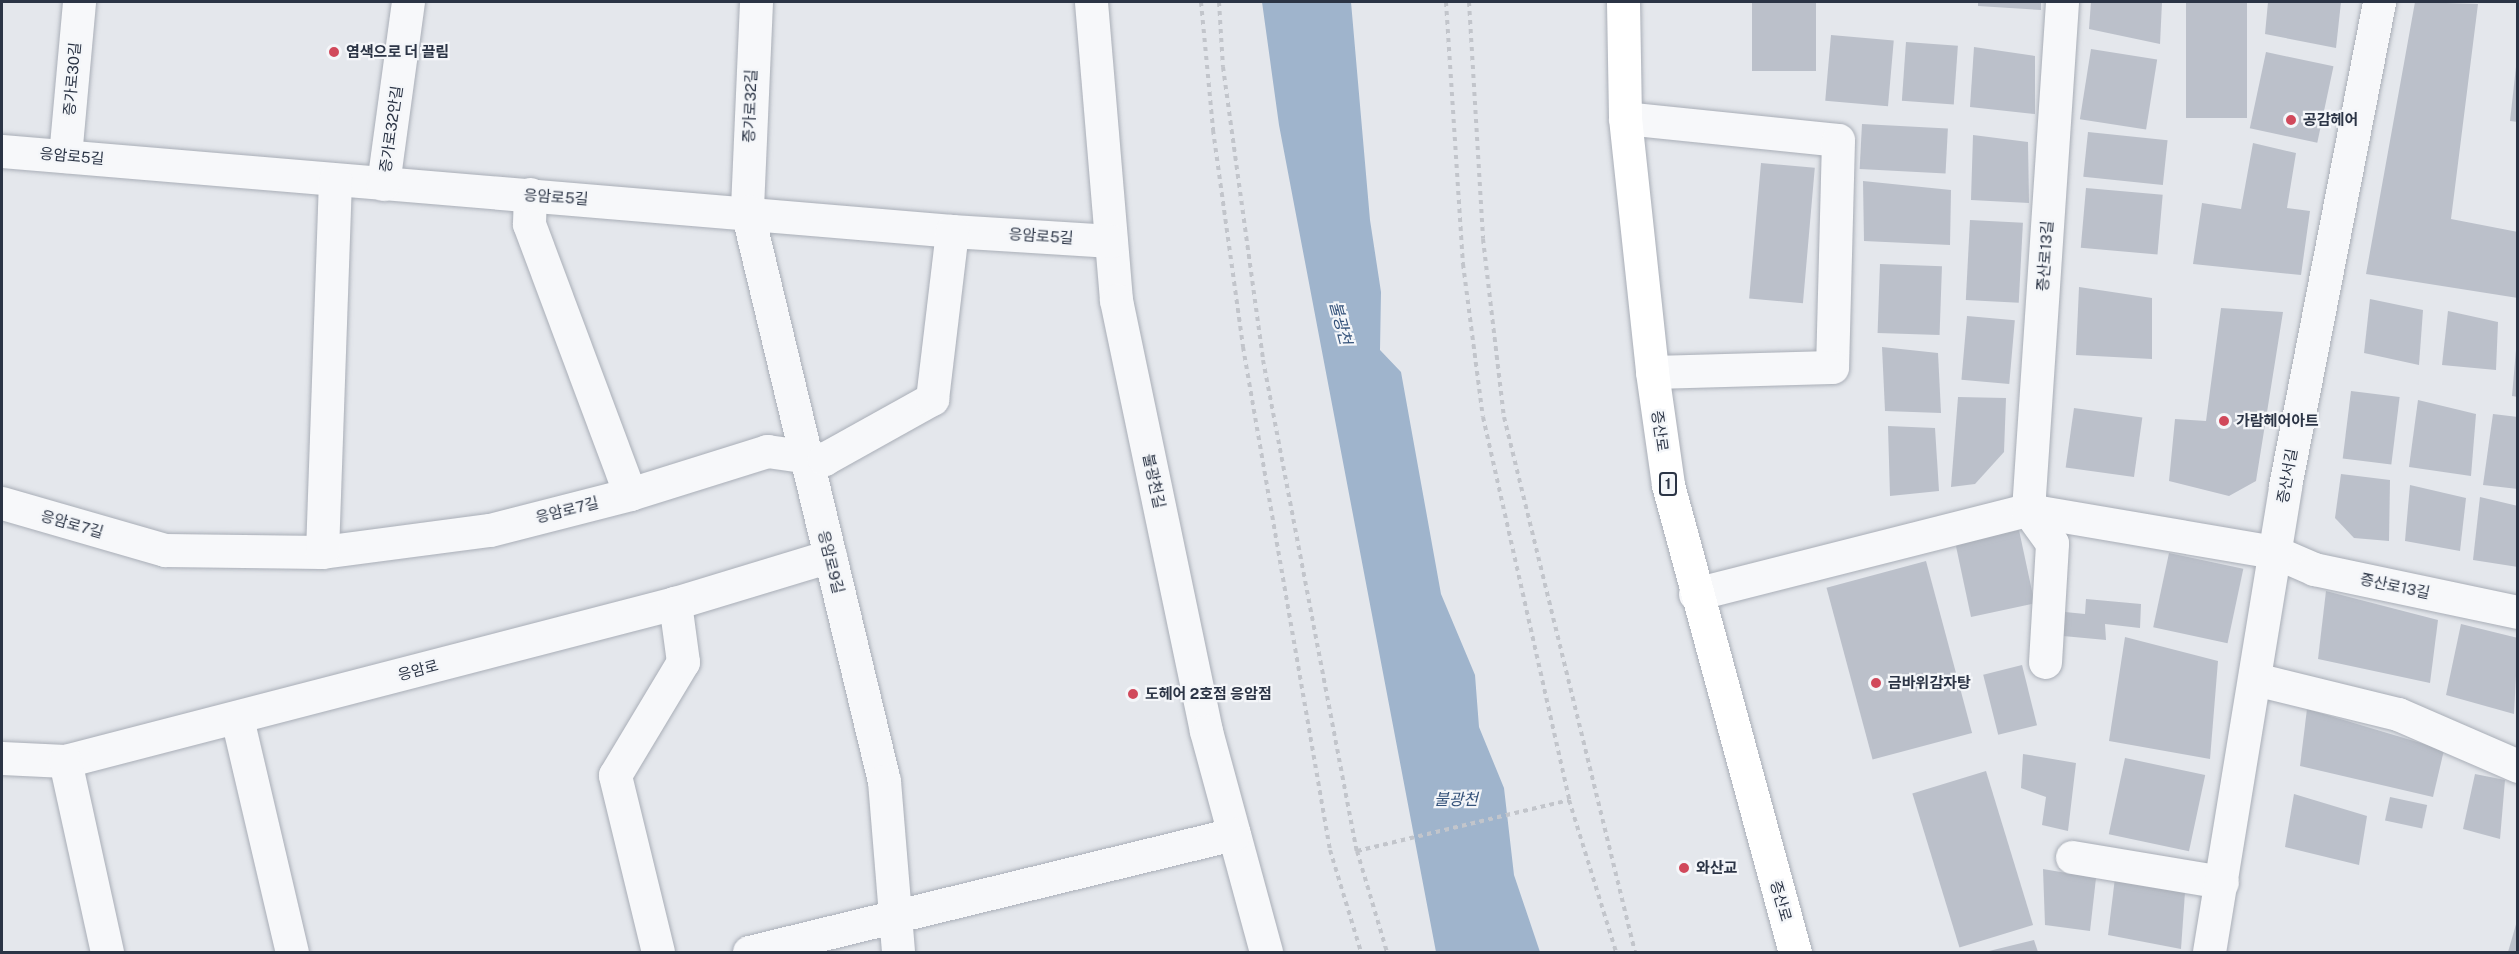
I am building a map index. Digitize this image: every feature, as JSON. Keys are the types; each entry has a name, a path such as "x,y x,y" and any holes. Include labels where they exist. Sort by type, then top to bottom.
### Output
{"main road":[{"name":"증산로","path":"1623,2 1625,118 1652,372 1668,486 1695,594 1795,952"}],"street":[{"name":"증가로30길","path":"65,156 79,2"},
{"name":"증가로32안길","path":"383,184 408,2"},
{"path":"751,2 756,2"},
{"name":"증가로32길","path":"747,211 756,2"},
{"name":"불광천길","path":"1091,2 1116,300 1206,731 1266,952"},
{"name":"증산로13길","path":"2028,510 2061,2"},
{"name":"증산서길","path":"2214,952 2222,882 2275,552 2379,2"},
{"path":"1625,118 1839,140 1832,367 1652,372"},
{"name":"응암로5길","path":"2,151 383,184 747,211 952,231 1111,241"},
{"path":"322,552 335,180"},
{"path":"530,194 529,224 630,494"},
{"name":"응암로9길","path":"747,211 884,781 898,952"},
{"name":"응암로7길","path":"2,503 165,550 322,552 490,530 630,494 767,451 824,459 932,399 952,231"},
{"path":"2028,510 2052,543 2045,662"},
{"name":"증산로13길","path":"1695,594 2028,510 2275,552 2314,569 2517,612"},
{"name":"응암로","path":"2,758 65,761 675,603 830,556"},
{"path":"658,952 615,775 683,662 675,603"},
{"path":"2255,679 2398,714 2517,766"},
{"path":"237,718 292,952"},
{"path":"65,761 107,952"},
{"path":"749,952 1234,834"},
{"path":"2072,857 2222,882"}],"path":[{"path":"1201,2 1213,130 1243,347 1330,850 1361,952"},
{"path":"1219,2 1223,67 1263,360 1357,851 1387,952"},
{"path":"1446,2 1463,264 1483,417 1569,800 1616,952"},
{"path":"1469,2 1483,239 1504,417 1635,952"},
{"path":"1357,851 1569,800"}],"water":[{"name":"불광천","path":"1262,2 1351,2 1370,220 1381,292 1380,350 1401,372 1441,594 1475,675 1479,727 1504,788 1514,875 1540,952 1436,952 1279,125"}],"building":[{"path":"1752,2 1816,2 1816,71 1752,71"},
{"path":"1978,2 2041,2 2041,10 1978,6"},
{"path":"2091,2 2162,2 2160,44 2089,29"},
{"path":"2186,2 2247,2 2247,118 2186,118"},
{"path":"2268,2 2341,2 2336,48 2265,34"},
{"path":"2415,2 2478,4 2451,219 2518,232 2518,298 2366,274"},
{"path":"1831,35 1894,40 1888,106 1825,101"},
{"path":"1906,42 1958,46 1954,104 1902,101"},
{"path":"1974,47 2035,56 2035,114 1970,107"},
{"path":"2091,49 2157,59 2146,130 2080,119"},
{"path":"2266,52 2333,66 2317,143 2250,128"},
{"path":"2516,67 2518,67 2518,122 2510,121"},
{"path":"1862,124 1948,129 1946,173 1860,169"},
{"path":"2088,132 2168,140 2163,185 2083,177"},
{"path":"1973,135 2028,142 2029,203 1971,200"},
{"path":"2253,143 2296,153 2287,208 2310,211 2301,275 2193,264 2202,203 2241,209"},
{"path":"1761,163 1815,168 1803,303 1749,298"},
{"path":"1863,181 1951,190 1950,245 1864,241"},
{"path":"2086,188 2163,195 2157,254 2081,248"},
{"path":"1970,220 2023,223 2019,303 1966,300"},
{"path":"1880,264 1942,266 1940,335 1878,333"},
{"path":"2079,287 2152,298 2152,359 2076,355"},
{"path":"2370,299 2423,310 2419,365 2364,353"},
{"path":"2221,308 2283,312 2256,481 2229,496 2169,481 2175,419 2206,421"},
{"path":"2448,311 2498,322 2496,370 2442,365"},
{"path":"1967,316 2015,320 2009,384 1961,380"},
{"path":"1882,347 1938,353 1941,413 1885,411"},
{"path":"2516,350 2518,350 2518,397 2512,396"},
{"path":"2351,391 2400,397 2391,464 2343,458"},
{"path":"1958,397 2006,398 2004,452 1975,484 1951,487"},
{"path":"2418,400 2476,414 2471,476 2409,467"},
{"path":"2074,408 2142,418 2134,477 2066,467"},
{"path":"2493,414 2518,417 2518,489 2483,485"},
{"path":"1888,426 1935,428 1939,491 1890,496"},
{"path":"2341,474 2390,480 2389,541 2354,538 2335,518"},
{"path":"2410,485 2466,498 2460,551 2405,541"},
{"path":"2480,497 2518,506 2518,567 2473,560"},
{"path":"2019,530 2035,603 1971,617 1955,544"},
{"path":"2169,553 2243,569 2228,643 2153,627"},
{"path":"1926,561 1972,733 1873,760 1827,588"},
{"path":"2326,591 2438,620 2430,683 2318,659"},
{"path":"2086,599 2141,604 2140,628 2105,624 2106,640 2063,636 2065,612 2085,614"},
{"path":"2461,624 2518,638 2514,714 2446,695"},
{"path":"2125,637 2218,661 2210,759 2109,741"},
{"path":"2022,665 2037,725 1998,735 1983,675"},
{"path":"2307,709 2444,750 2433,797 2300,766"},
{"path":"2023,754 2076,763 2068,831 2042,825 2046,797 2021,788"},
{"path":"2125,758 2205,775 2189,851 2109,834"},
{"path":"1986,771 2033,925 1959,947 1912,794"},
{"path":"2475,774 2505,780 2500,839 2463,829"},
{"path":"2294,794 2367,816 2359,865 2285,847"},
{"path":"2390,797 2427,805 2422,828 2385,820"},
{"path":"2043,869 2096,878 2090,931 2045,925"},
{"path":"2115,878 2185,892 2181,949 2108,935"},
{"path":"2517,921 2518,952 2508,952"},
{"path":"2034,940 2038,952 1985,952"}],"place":[{"name":"염색으로 더 끌림","path":"334,52"},
{"name":"공감헤어","path":"2291,120"},
{"name":"가람헤어아트","path":"2224,421"},
{"name":"금바위감자탕","path":"1876,683"},
{"name":"도헤어 2호점 응암점","path":"1133,694"},
{"name":"와산교","path":"1684,868"}]}
